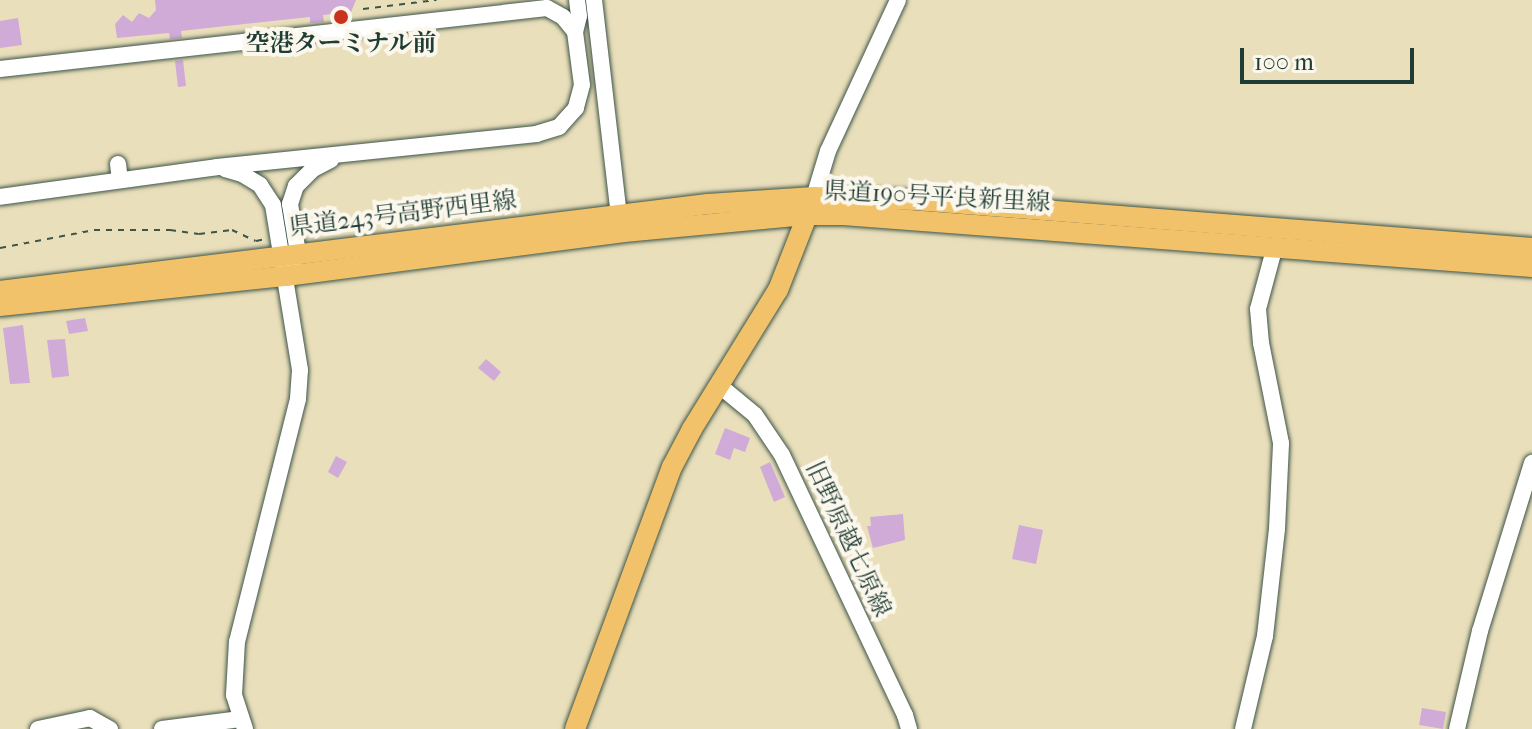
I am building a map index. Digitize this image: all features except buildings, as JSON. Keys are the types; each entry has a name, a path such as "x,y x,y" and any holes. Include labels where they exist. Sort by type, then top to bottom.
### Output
{"main road":[{"name":"県道190号平良新里線","path":"811,206 914,200 1532,248"},
{"name":"県道243号高野西里線","path":"0,291 285,248 619,215 811,206"},
{"name":"県道243号高野西里線","path":"0,306 286,276 811,206"},
{"name":"県道190号平良新里線","path":"811,206 1532,267"},
{"name":"県道190号平良新里線","path":"575,729 672,467 778,290 811,206"}],"street":[{"path":"0,197 119,172 218,167 511,139 559,127 576,108 582,85 575,32 579,16 577,0"},
{"path":"594,0 619,215"},
{"path":"811,206 828,151 898,0"},
{"path":"0,69 526,4 547,8 563,17 575,32"},
{"path":"162,729 242,724 234,695 237,641 298,399 298,350 286,276 285,248 290,204 296,186 313,169 339,156"},
{"path":"218,167 242,174 260,185 273,205 285,248"},
{"path":"1243,729 1265,636 1277,529 1281,443 1261,343 1258,309 1275,246"},
{"name":"旧野原越七原線","path":"720,386 755,415 782,455 909,729"},
{"path":"1457,729 1480,631 1532,463"},
{"path":"38,729 90,718 110,729"}],"path":[{"path":"363,9 436,0"},
{"path":"0,248 94,230 170,230 199,234 232,230 256,241 285,248"}],"place":[{"name":"空港ターミナル前","path":"341,17"}]}
